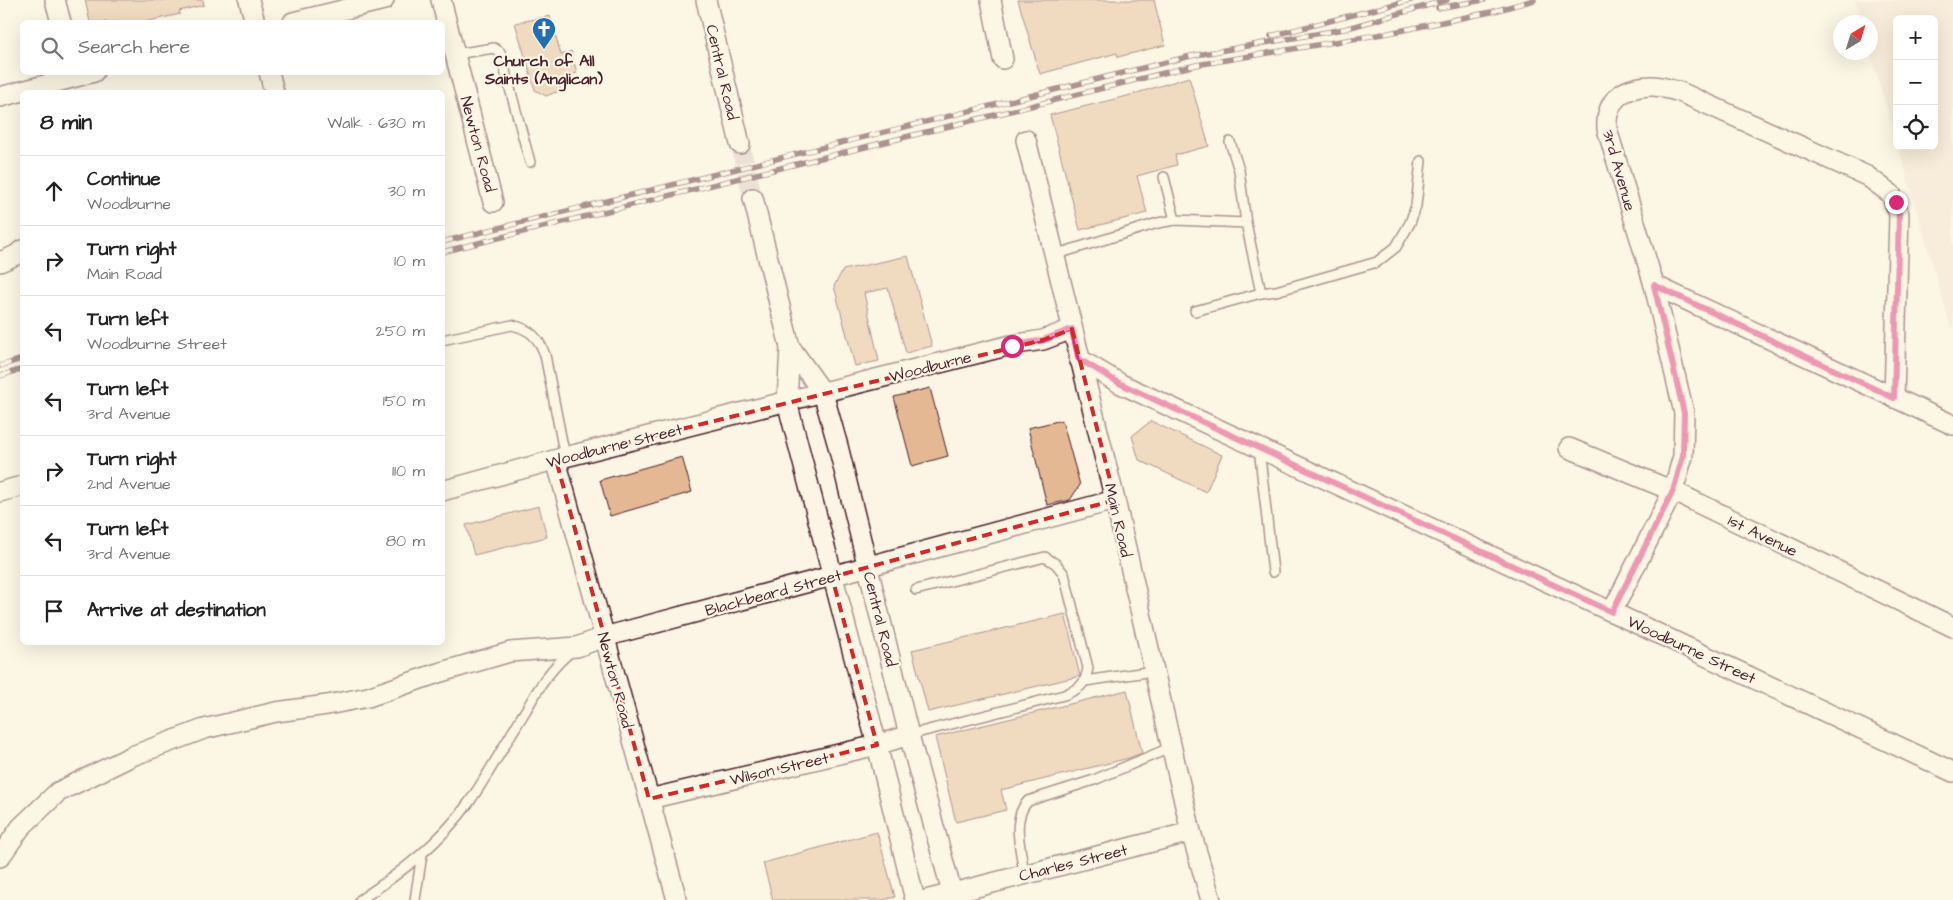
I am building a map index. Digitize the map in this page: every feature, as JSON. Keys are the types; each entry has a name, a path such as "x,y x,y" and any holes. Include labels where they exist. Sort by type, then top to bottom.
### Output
{"street":[{"path":"55,0 60,20"},
{"path":"249,0 254,20"},
{"path":"301,20 384,0"},
{"name":"Newton Road","path":"441,0 494,202"},
{"name":"Central Road","path":"706,0 740,144"},
{"path":"991,0 1003,59"},
{"path":"33,90 76,81 88,75"},
{"path":"270,75 274,90"},
{"name":"3rd Avenue","path":"1612,612 1673,491 1683,456 1684,413 1654,285 1607,129 1610,104 1623,92 1650,86 1680,92 1867,176 1891,194 1899,214 1894,398"},
{"path":"0,97 20,93"},
{"name":"Main Road","path":"1026,140 1115,500 1191,832 1211,900"},
{"name":"Central Road","path":"753,198 790,347 787,402 877,744 915,900"},
{"path":"0,262 16,256 20,252"},
{"path":"1654,285 1953,425"},
{"name":"Woodburne","path":"787,402 1043,340 1072,329"},
{"name":"Central Road","path":"790,347 823,393 909,734 953,896"},
{"name":"Woodburne Street","path":"1079,359 1121,384 1953,772"},
{"name":"Woodburne Street","path":"445,490 561,458 787,402"},
{"name":"1st Avenue","path":"1569,448 1673,491 1953,627"},
{"name":"Newton Road","path":"561,458 604,637 676,900"},
{"path":"0,492 20,487"},
{"name":"Blackbeard Street","path":"0,856 21,827 58,792 132,756 204,729 276,712 368,697 438,673 510,652 577,647 604,637 1115,500"},
{"name":"Wilson Street","path":"649,799 877,744 909,734"},
{"name":"Charles Street","path":"926,900 953,896 1024,875 1191,832"}],"lane":[{"path":"455,54 494,48 500,52 530,162"},
{"path":"1230,142 1240,170 1246,223 1261,293"},
{"path":"1195,311 1377,262 1396,247 1410,223 1416,206 1421,161"},
{"path":"1164,177 1175,220"},
{"path":"1054,255 1158,223 1175,220 1246,223"},
{"path":"445,339 512,325 532,333 541,343 545,355 561,458"},
{"path":"1259,447 1273,572"},
{"path":"909,734 1064,695 1077,690 1085,681 1088,668 1064,574 1056,564 1045,557 916,590"},
{"path":"360,900 390,880 422,854 452,825 471,800 544,679 562,658 577,647"},
{"path":"1085,681 1154,671"},
{"path":"1024,875 1017,825 1021,808 1028,801 1094,780 1172,747"},
{"path":"415,900 422,854"}],"highlighted area":[{"path":"1072,329 1115,500 832,577 877,745 649,799 556,460 1043,340"}],"shaded area":[{"path":"1855,0 1953,0 1953,328 1951,327 1899,150 1938,150 1938,15 1893,15 1893,129 1872,60 1878,60 1878,15 1860,15"}],"building":[{"path":"85,0 203,0 204,5 179,11 180,14 154,20 90,20"},
{"path":"1018,0 1154,0 1165,45 1118,57 1117,53 1040,74"},
{"path":"550,16 561,55 571,51 577,73 564,77 559,91 546,96 535,90 515,23"},
{"path":"1189,77 1209,146 1175,155 1177,165 1137,176 1147,213 1080,230 1050,115 1127,96"},
{"path":"908,256 932,346 906,353 888,288 864,293 879,361 855,366 834,286 843,270"},
{"path":"930,388 948,456 912,466 894,397"},
{"path":"1062,420 1080,485 1070,500 1047,505 1028,428"},
{"path":"1151,421 1222,455 1206,492 1139,460 1132,436"},
{"path":"682,457 692,492 610,516 600,480"},
{"path":"539,506 547,537 474,555 466,525"},
{"path":"1065,614 1080,676 928,712 912,650"},
{"path":"1127,690 1142,753 1129,758 1001,790 1006,810 956,822 935,737"},
{"path":"877,832 895,897 883,900 773,900 763,863"}],"tunnel":[{"path":"740,144 753,198"}],"railway":[{"path":"1271,36 1411,0"},
{"path":"445,241 1191,56 1344,29 1447,0"},
{"path":"1438,8 1484,0"},
{"path":"445,251 1196,65 1389,33 1491,12 1534,0"},
{"path":"0,366 20,360"},
{"path":"0,376 20,370"}],"place":[{"name":"Church of All Saints (Anglican)","path":"544,50"}],"route":[{"path":"1012,346 1043,340 1072,329 1079,359 1121,384 1612,612 1673,491 1683,456 1684,413 1654,285 1894,398 1899,214 1896,202"}]}
